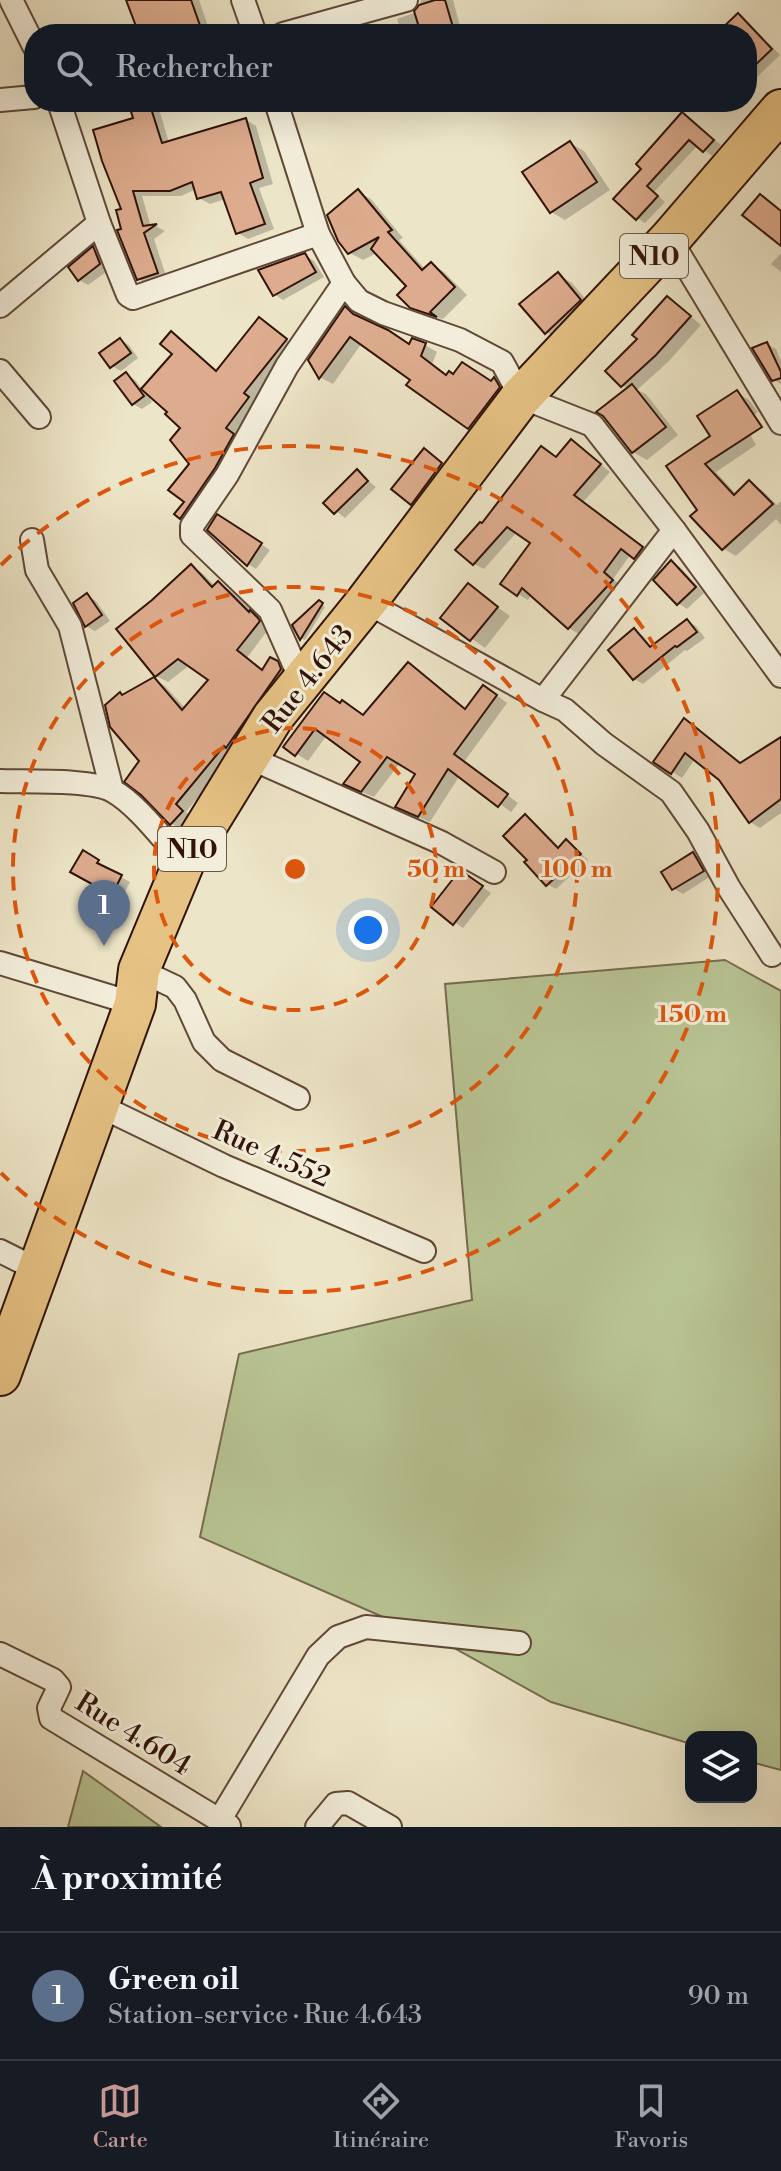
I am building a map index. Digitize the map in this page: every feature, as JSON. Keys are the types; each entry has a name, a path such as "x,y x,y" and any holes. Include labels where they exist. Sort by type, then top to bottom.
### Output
{"highway":[{"name":"N10","path":"521,397 670,239 781,110"},
{"name":"Rue 4.643","path":"3,1356 38,1270 184,862 273,717 366,602 521,397"}],"street":[{"path":"11,0 24,26"},
{"path":"243,0 251,24"},
{"path":"319,24 406,0"},
{"path":"0,100 24,98"},
{"path":"62,112 99,223 128,295 133,298 318,234"},
{"path":"279,112 318,234 344,283 359,301 383,313 433,329 502,362 521,397 592,425 781,676"},
{"path":"0,306 99,223"},
{"path":"670,239 778,414"},
{"path":"302,682 270,610 192,535 192,526 227,475 287,366 344,283"},
{"path":"0,371 39,417"},
{"path":"543,700 674,530"},
{"path":"32,540 37,570 70,626 112,790"},
{"path":"366,602 565,710 604,744 671,792 698,831 729,888 772,955"},
{"path":"248,757 442,843 494,872"},
{"path":"0,781 94,785 112,790 184,862"},
{"path":"0,963 137,987 175,987 185,1000 204,1042 222,1060 298,1098"},
{"name":"Rue 4.552","path":"98,1105 224,1166 424,1251"},
{"path":"0,1251 38,1270"},
{"path":"225,1824 318,1656 338,1637 366,1627 519,1643"},
{"name":"Rue 4.604","path":"0,1654 53,1680 59,1687 49,1708 51,1718 225,1824"},
{"path":"317,1827 336,1804 348,1803 390,1827"}],"green space":[{"path":"725,960 781,991 781,1770 757,1764 757,1731 685,1731 685,1742 551,1702 454,1648 200,1537 239,1354 472,1300 445,984"},
{"path":"83,1771 161,1827 68,1827"}],"building":[{"path":"126,0 191,0 199,24 135,24"},
{"path":"445,0 452,24 418,24 414,11 419,5"},
{"path":"738,13 748,24 726,24"},
{"path":"757,33 772,49 757,63"},
{"path":"131,112 152,112 162,143 246,118 263,178 250,183 265,224 236,234 221,192 197,199 192,182 170,191 133,191 143,226 157,224 144,233 158,273 137,280 117,230 121,229 116,210 121,209 93,130 133,118"},
{"path":"682,112 714,140 703,152 689,140 647,186 658,196 636,220 613,199 641,169 636,164"},
{"path":"570,141 597,182 550,213 522,172"},
{"path":"358,189 392,230 388,232 422,270 431,262 455,287 430,312 437,317 410,308 397,295 406,286 371,249 379,237 348,254 338,241 327,215"},
{"path":"760,194 781,211 781,246 742,215"},
{"path":"93,246 100,264 78,281 68,267"},
{"path":"305,253 316,272 273,296 258,270"},
{"path":"558,272 581,300 545,334 519,304"},
{"path":"667,296 691,316 656,355 621,387 605,371 637,339 632,335"},
{"path":"345,306 353,314 388,330 409,344 412,338 426,343 421,356 446,375 449,371 453,374 462,362 491,381 494,377 500,387 468,429 406,385 410,380 350,337 319,379 308,360"},
{"path":"259,317 287,339 244,393 249,397 226,428 234,434 180,519 174,514 184,502 168,490 189,464 170,440 180,428 141,389 172,354 160,344 171,331 216,371"},
{"path":"120,338 131,353 110,368 99,353"},
{"path":"767,342 781,372 781,378 772,381 752,348"},
{"path":"126,372 144,396 132,405 114,381"},
{"path":"632,384 666,427 632,453 603,416 596,412"},
{"path":"737,390 762,427 705,464 734,495 749,480 773,504 722,550 690,516 697,510 666,466 710,436 697,416"},
{"path":"571,439 601,464 574,495 643,547 634,559 621,549 604,572 613,580 568,629 522,588 517,596 500,584 530,543 507,527 473,565 455,550 482,523 541,446 556,457"},
{"path":"424,448 442,463 411,505 391,489"},
{"path":"357,469 368,481 334,514 323,503"},
{"path":"217,514 262,543 247,566 207,530"},
{"path":"671,560 696,587 677,605 653,580"},
{"path":"191,564 212,587 218,581 260,621 237,650 262,670 270,657 278,661 281,669 226,748 224,746 176,804 183,811 170,825 124,782 139,761 110,727 105,705 120,692 122,695 154,677 182,710 208,680 178,659 155,677 116,629"},
{"path":"468,583 498,607 470,641 440,618"},
{"path":"87,593 102,615 85,627 73,603"},
{"path":"319,600 323,603 300,640 292,625"},
{"path":"687,619 697,632 633,680 608,650 634,628 650,647"},
{"path":"408,662 465,709 483,685 497,695 454,754 508,794 498,807 448,769 418,817 395,807 415,774 387,757 361,792 343,784 360,762 315,729 295,756 283,747 324,692 363,715"},
{"path":"684,718 740,763 781,737 781,799 749,823 719,780 685,753 671,774 653,762"},
{"path":"525,814 558,848 566,839 581,854 546,886 524,862 527,860 503,836"},
{"path":"83,850 99,860 97,863 122,875 112,895 70,872"},
{"path":"693,852 704,871 672,890 661,872"},
{"path":"460,870 483,886 453,925 431,907"}],"place":[{"name":"Green oil","path":"104,946"}]}
